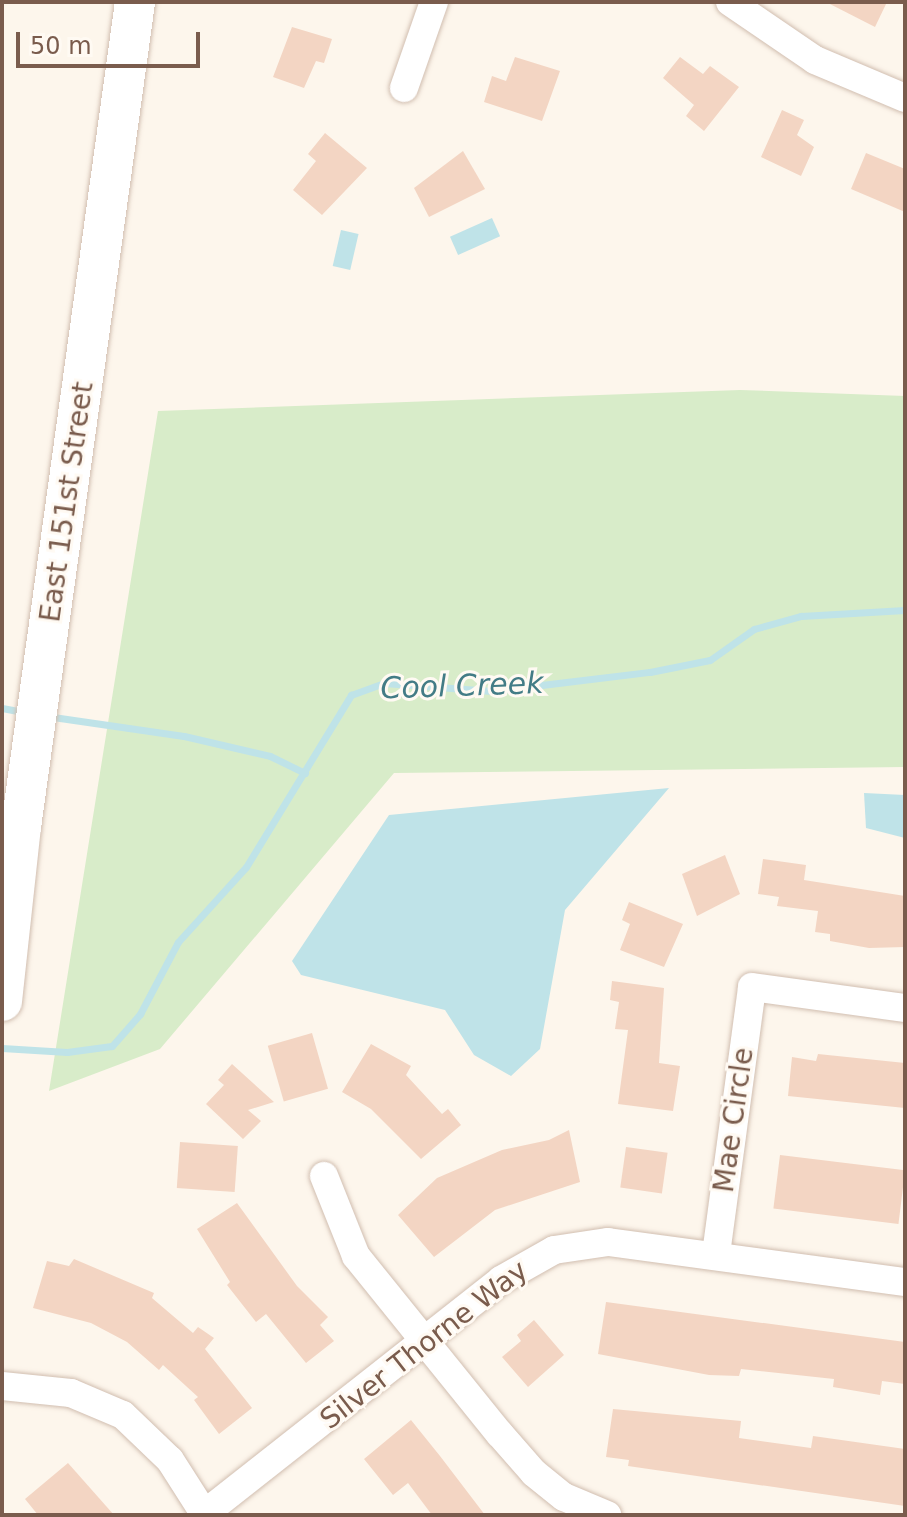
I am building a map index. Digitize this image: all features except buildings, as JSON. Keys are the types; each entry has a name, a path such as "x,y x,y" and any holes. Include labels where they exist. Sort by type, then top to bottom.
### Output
{"street":[{"name":"East 151st Street","path":"3,991 21,827 135,2"},
{"path":"404,88 434,2"},
{"path":"730,2 815,60 905,98"},
{"name":"Mae Circle","path":"716,1254 752,987 905,1008"},
{"path":"324,1176 356,1256 534,1473 564,1497 607,1515"},
{"name":"Silver Thorne Way","path":"205,1514 501,1280 554,1250 608,1242 716,1254 905,1282"},
{"path":"2,1386 71,1393 123,1415 170,1460 205,1514"}],"green space":[{"path":"740,390 905,396 905,767 394,773 160,1049 49,1091 158,411"}],"water":[{"path":"492,218 500,236 458,255 450,237"},
{"path":"341,230 359,234 350,270 333,266"},
{"path":"669,788 565,910 540,1049 511,1076 474,1055 445,1010 301,975 292,961 389,815"},
{"path":"864,793 905,795 905,838 866,828"}],"waterway":[{"name":"Cool Creek","path":"2,1048 67,1052 112,1046 140,1014 178,942 246,867 351,695 384,683 492,691 650,672 710,660 754,629 801,616 905,610"},
{"path":"2,708 18,711"},
{"path":"53,717 184,736 270,756 305,773"}]}
